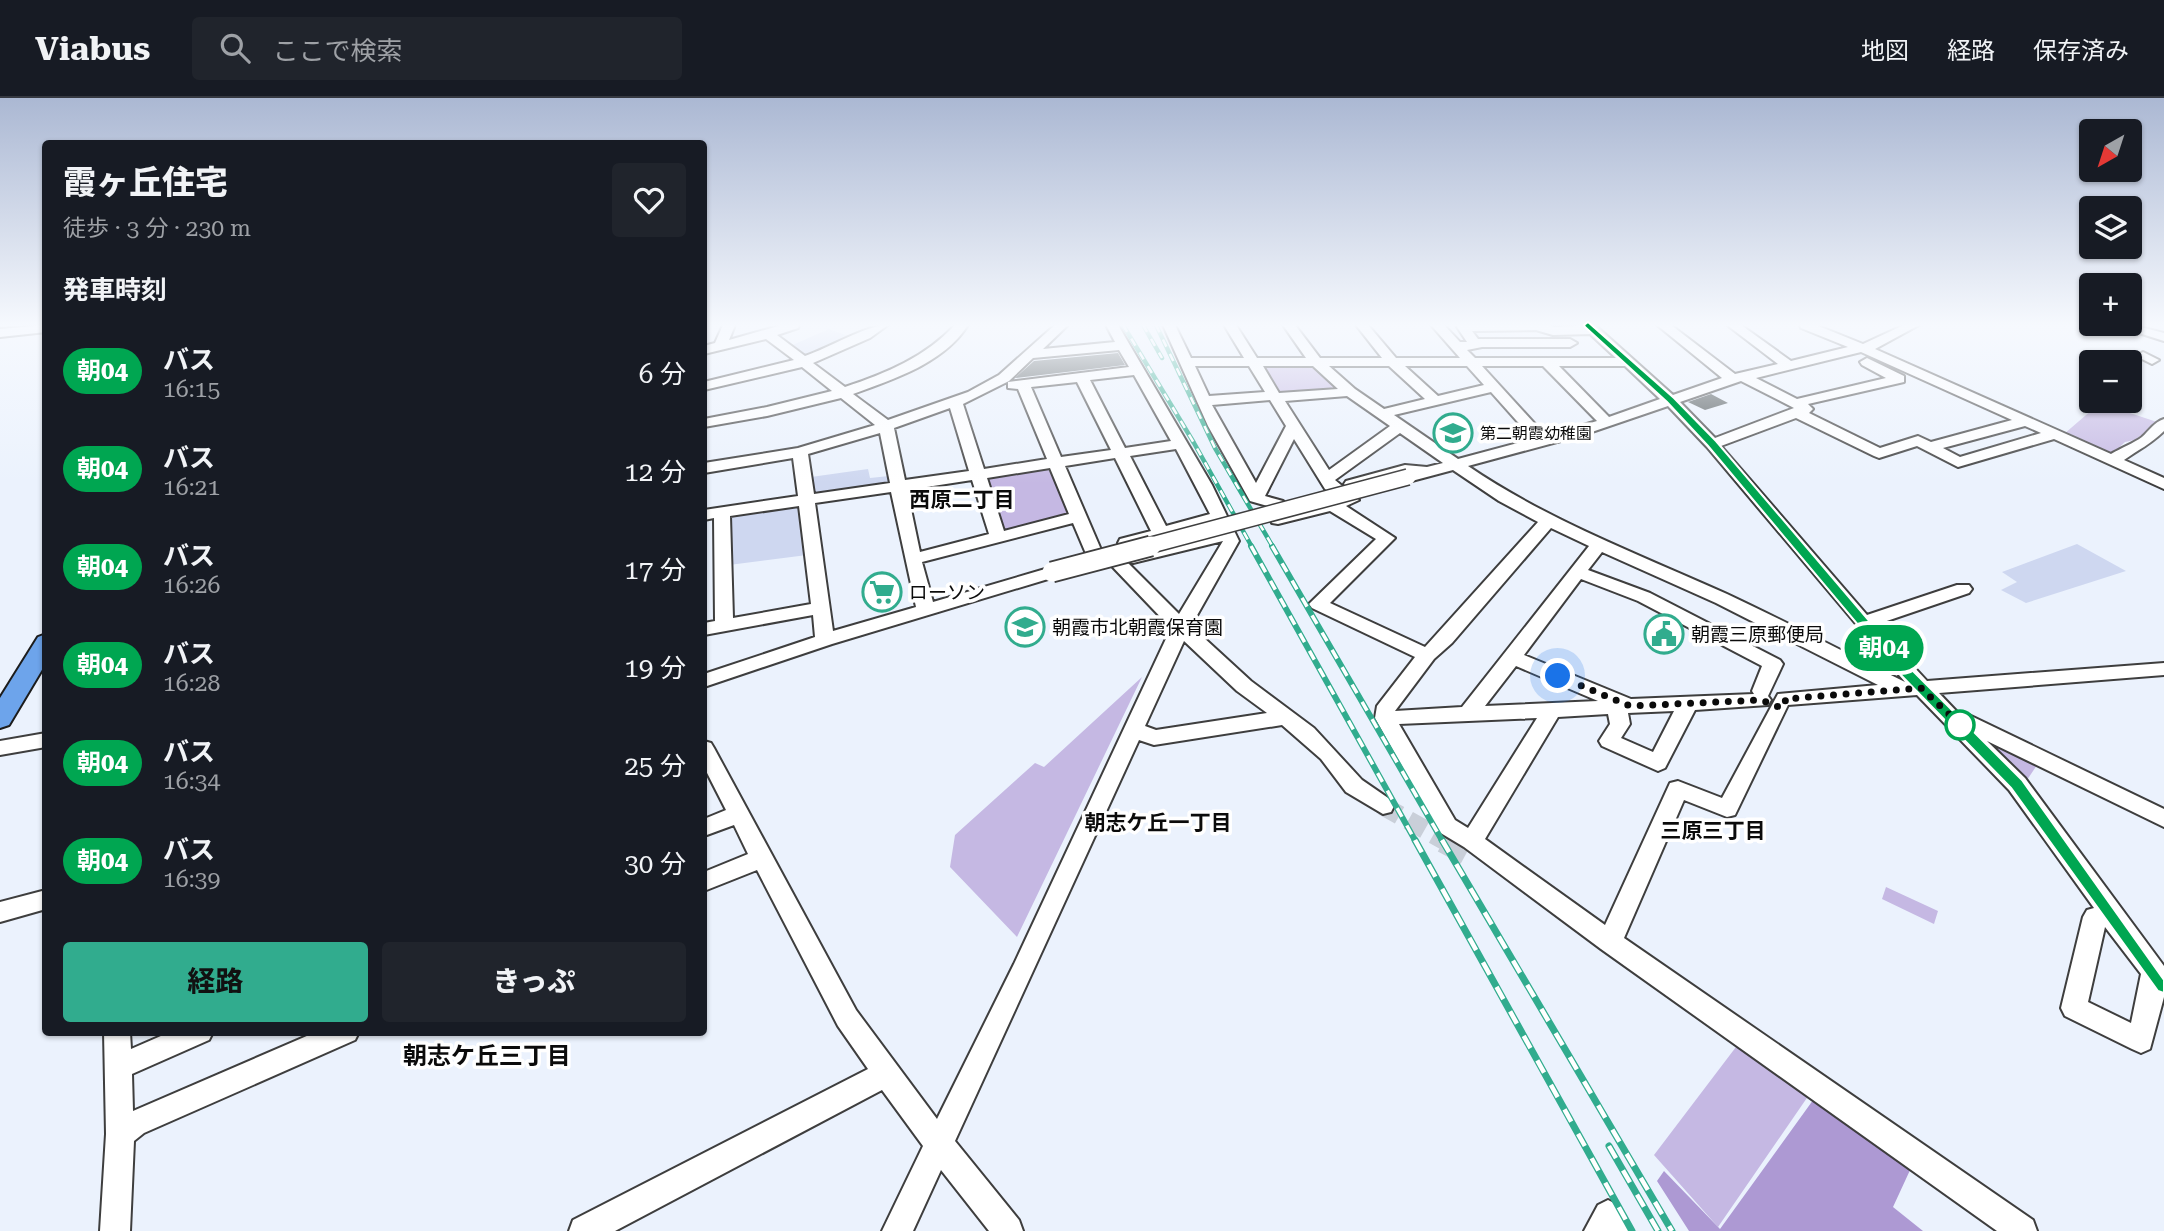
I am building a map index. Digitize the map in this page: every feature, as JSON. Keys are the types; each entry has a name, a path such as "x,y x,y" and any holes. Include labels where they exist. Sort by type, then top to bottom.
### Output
{"main road":[{"path":"0,719 42,649"}],"street":[{"path":"707,385 735,378"},
{"path":"823,378 886,426 926,610"},
{"path":"707,423 772,412 880,378"},
{"path":"707,468 800,452 886,426 955,402 1002,378"},
{"path":"996,383 1023,384 1075,378"},
{"path":"1082,378 1160,534"},
{"path":"897,1231 940,1146 1180,628 1231,541 1225,525 1144,378"},
{"path":"1195,378 1215,426 1256,498 1283,510"},
{"path":"1263,378 1294,424 1331,491 1387,538 1318,604 1427,655"},
{"path":"1334,378 1350,392 1454,464 1506,498 1548,521 1912,689 1948,713 2164,819"},
{"path":"1410,378 1435,401"},
{"path":"1486,378 1544,442"},
{"path":"1563,378 1606,422"},
{"path":"1646,378 1712,444 1862,623 1912,689"},
{"path":"707,680 825,640 1052,572 1544,442 1734,378"},
{"path":"1739,378 1879,453 1918,441 1958,461 2055,434"},
{"path":"1712,444 1797,408 1899,379 1897,378"},
{"path":"1929,378 2164,484"},
{"path":"1023,384 1093,552"},
{"path":"1381,414 1494,387"},
{"path":"1204,401 1350,392"},
{"path":"955,402 998,537"},
{"path":"1930,447 2026,421"},
{"path":"2144,443 2164,423"},
{"path":"1256,498 1294,424"},
{"path":"1331,491 1400,426"},
{"path":"707,514 1181,443"},
{"path":"2113,460 2135,445 2144,443 2164,446"},
{"path":"800,452 825,640"},
{"path":"1267,522 1283,510 1331,491 1405,470 1433,470"},
{"path":"1331,491 1351,500 1414,481 1433,470"},
{"path":"722,512 724,626"},
{"path":"913,559 1077,517"},
{"path":"1548,521 1445,639 1427,655 1384,710 1385,718 1447,826 1470,847 1596,942 1610,942 2022,1231"},
{"path":"979,593 1048,565 1093,552 1160,534 1225,525"},
{"path":"979,593 1002,593 1117,562 1225,525"},
{"path":"1468,714 1600,543"},
{"path":"1117,562 1180,628 1244,686 1321,747 1354,786 1383,806"},
{"path":"1578,572 1644,597 1773,664 1772,699 1727,809 1678,789 1610,942"},
{"path":"1862,623 1962,589"},
{"path":"707,629 821,608"},
{"path":"1512,657 1624,707"},
{"path":"1385,718 1772,699 2164,669"},
{"path":"1624,707 1620,724 1609,741 1658,763 1689,702"},
{"path":"1470,847 1552,710"},
{"path":"1948,713 2017,784 2114,917 2159,979 2141,1041 2074,1008 2095,917 2114,917"},
{"path":"1135,730 1154,738 1285,717"},
{"path":"0,748 42,741"},
{"path":"707,754 830,989 886,1074 1009,1231"},
{"path":"707,827 739,814"},
{"path":"707,881 761,858"},
{"path":"0,912 42,900"},
{"path":"115,1231 120,1134 117,1036"},
{"path":"118,1067 191,1036"},
{"path":"120,1134 134,1124 337,1036"},
{"path":"584,1231 886,1074"},
{"path":"1599,1231 1608,1215 1617,1231"}],"shaded area":[{"path":"1269,378 1327,378 1340,389 1279,393"},
{"path":"2088,413 2130,413 2163,424 2149,439 2140,436 2125,442 2111,455 2064,434"},
{"path":"1046,466 1052,468 1071,513 1005,531 1000,529 984,478"},
{"path":"868,469 870,478 889,476 889,483 813,493 811,477"},
{"path":"802,506 807,555 729,565 729,516"},
{"path":"2077,544 2126,571 2026,603 2001,590 2017,582 2002,572"},
{"path":"1142,677 1017,937 950,867 955,835 1035,763 1044,767"},
{"path":"2001,744 2039,762 2027,780 1997,749"},
{"path":"1886,887 1938,911 1934,924 1882,899"},
{"path":"1739,1043 1811,1092 1718,1227 1654,1155"},
{"path":"1816,1096 1911,1168 1893,1207 1923,1231 1689,1231 1657,1181 1664,1171 1720,1229"}],"building":[{"path":"1711,394 1728,403 1705,410 1688,402"},
{"name":"ローソン","path":"895,584 898,595 868,599 866,588"}],"tunnel":[{"path":"1383,806 1447,842"},
{"path":"1444,840 1468,853"}],"railway":[{"path":"1155,378 1252,547"},
{"path":"1181,378 1215,448 1273,547"},
{"path":"1251,546 1416,842"},
{"path":"1272,546 1443,842"},
{"path":"1415,840 1632,1231"},
{"path":"1442,840 1672,1231"},
{"path":"1609,1146 1658,1231"}],"bus line":[{"name":"朝04","path":"1646,378 1712,444 1900,666 2017,784 2164,986"}],"place":[{"name":"第二朝霞幼稚園","path":"1453,433"},
{"name":"ローソン","path":"882,592"},
{"name":"朝霞市北朝霞保育園","path":"1025,627"},
{"name":"朝霞三原郵便局","path":"1664,634"}],"district":[{"name":"西原二丁目","path":"962,500"},
{"name":"朝志ケ丘一丁目","path":"1158,823"},
{"name":"三原三丁目","path":"1713,831"},
{"name":"朝志ケ丘三丁目","path":"487,1056"}],"route":[{"path":"1558,676 1630,706 1761,700 1767,705 1782,707 1786,704 1785,699 1921,688 1968,732 1960,725"}]}
